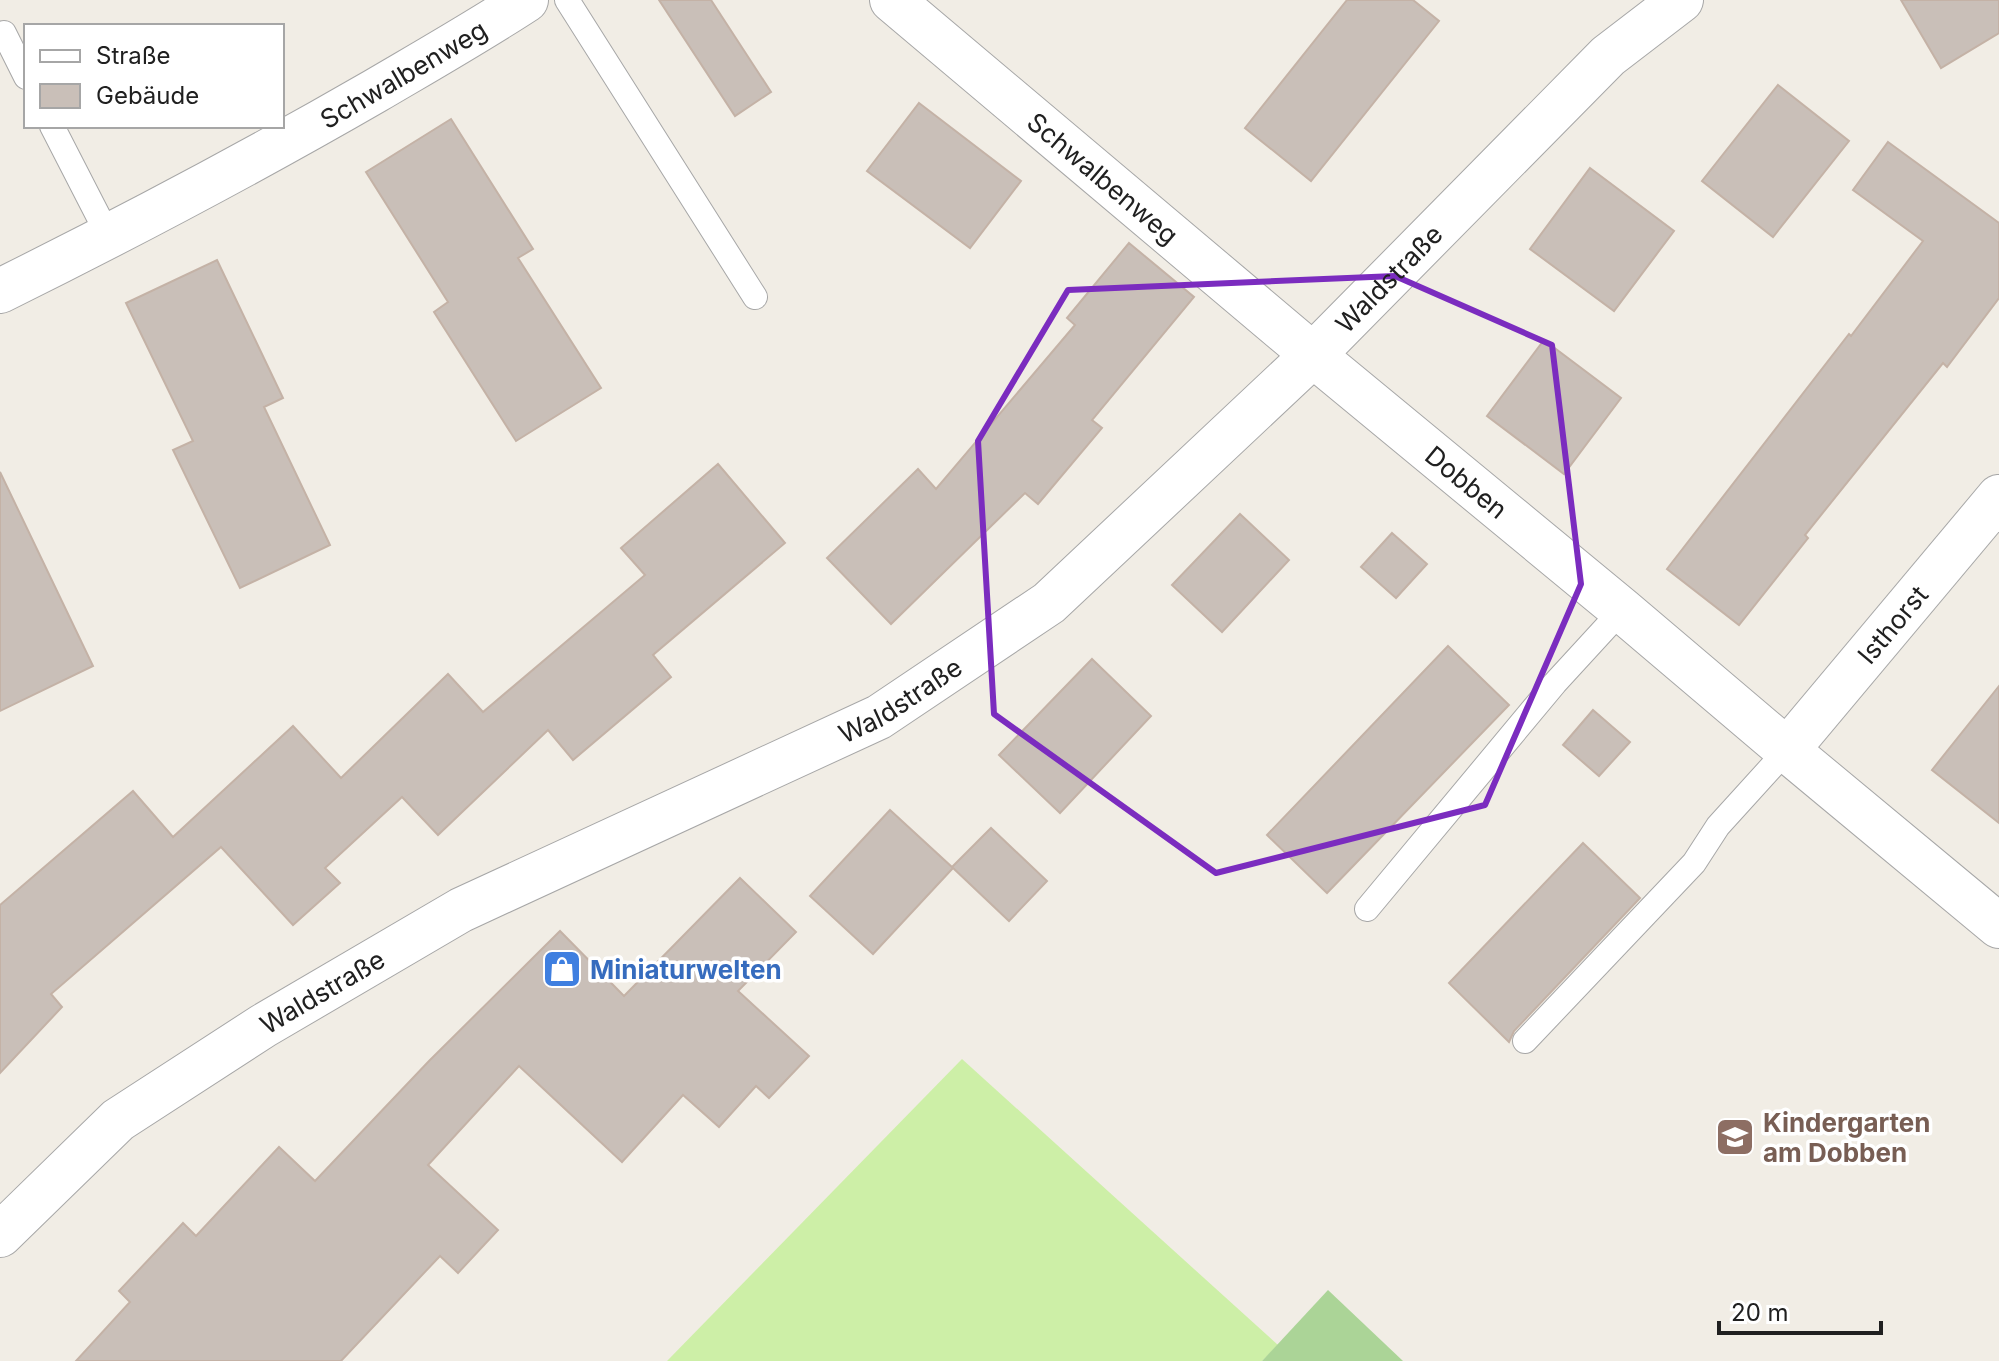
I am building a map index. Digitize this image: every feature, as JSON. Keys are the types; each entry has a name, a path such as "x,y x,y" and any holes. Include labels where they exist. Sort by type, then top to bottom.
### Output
{"street":[{"name":"Schwalbenweg","path":"0,291 109,237 298,135 526,0"},
{"name":"Schwalbenweg","path":"892,0 1313,355"},
{"name":"Waldstraße","path":"0,1235 118,1120 276,1019 461,910 879,717 1049,603 1313,355 1608,56 1681,0"},
{"name":"Dobben","path":"1313,355 1999,926"},
{"name":"Isthorst","path":"1787,750 1999,497"}],"lane":[{"path":"567,0 755,297"},
{"path":"4,33 24,73"},
{"path":"53,128 109,237"},
{"path":"1367,909 1555,683 1622,610"},
{"path":"1525,1041 1694,863 1718,826 1787,750"}],"highlighted area":[{"path":"1395,276 1552,345 1581,584 1485,805 1216,873 994,714 978,441 1068,290"}],"green space":[{"path":"962,1059 1278,1345 1262,1361 667,1361"},
{"path":"1328,1290 1403,1361 1262,1361"}],"building":[{"path":"659,0 711,0 771,92 735,116"},
{"path":"1347,0 1413,0 1439,21 1311,181 1245,128"},
{"path":"1901,0 1999,0 1999,33 1941,68"},
{"path":"1778,85 1849,141 1773,237 1702,181"},
{"path":"919,103 1021,181 970,248 867,171"},
{"path":"451,119 533,249 518,258 601,388 516,441 434,312 448,302 366,172"},
{"path":"1888,142 1999,223 1999,298 1947,367 1943,363 1805,535 1808,538 1739,625 1667,569 1923,241 1853,190"},
{"path":"1590,168 1674,231 1614,311 1530,249"},
{"path":"1129,243 1194,297 1092,420 1102,428 1038,504 1025,493 891,624 827,558 918,469 936,489 1075,325 1067,318"},
{"path":"217,260 283,398 264,407 330,545 240,588 173,450 193,441 126,303"},
{"path":"1544,340 1621,398 1564,474 1487,416"},
{"path":"718,464 785,543 653,655 671,677 573,760 548,730 438,835 402,797 325,868 340,883 293,925 221,847 51,994 62,1007 0,1073 0,905 133,791 173,837 293,726 341,778 448,674 483,712 645,575 621,548"},
{"path":"0,472 93,666 0,711"},
{"path":"1240,514 1289,560 1222,632 1172,585"},
{"path":"1392,533 1427,564 1396,598 1361,567"},
{"path":"1448,646 1509,705 1327,893 1267,835"},
{"path":"1092,659 1151,716 1060,813 999,755"},
{"path":"1999,686 1999,823 1932,770"},
{"path":"1593,710 1630,742 1599,776 1563,745"},
{"path":"890,810 952,867 991,828 1047,881 1009,921 953,868 873,954 810,896"},
{"path":"1583,843 1640,898 1514,1031 1509,1042 1449,983"},
{"path":"740,878 796,932 738,991 809,1056 769,1098 756,1086 719,1127 683,1095 622,1162 519,1066 428,1165 498,1230 458,1273 440,1256 341,1361 76,1361 130,1302 119,1291 183,1223 196,1236 279,1147 315,1181 429,1061 560,931 624,996"}],"place":[{"name":"Miniaturwelten","path":"562,969"},
{"name":"Kindergarten am Dobben","path":"1735,1137"}]}
